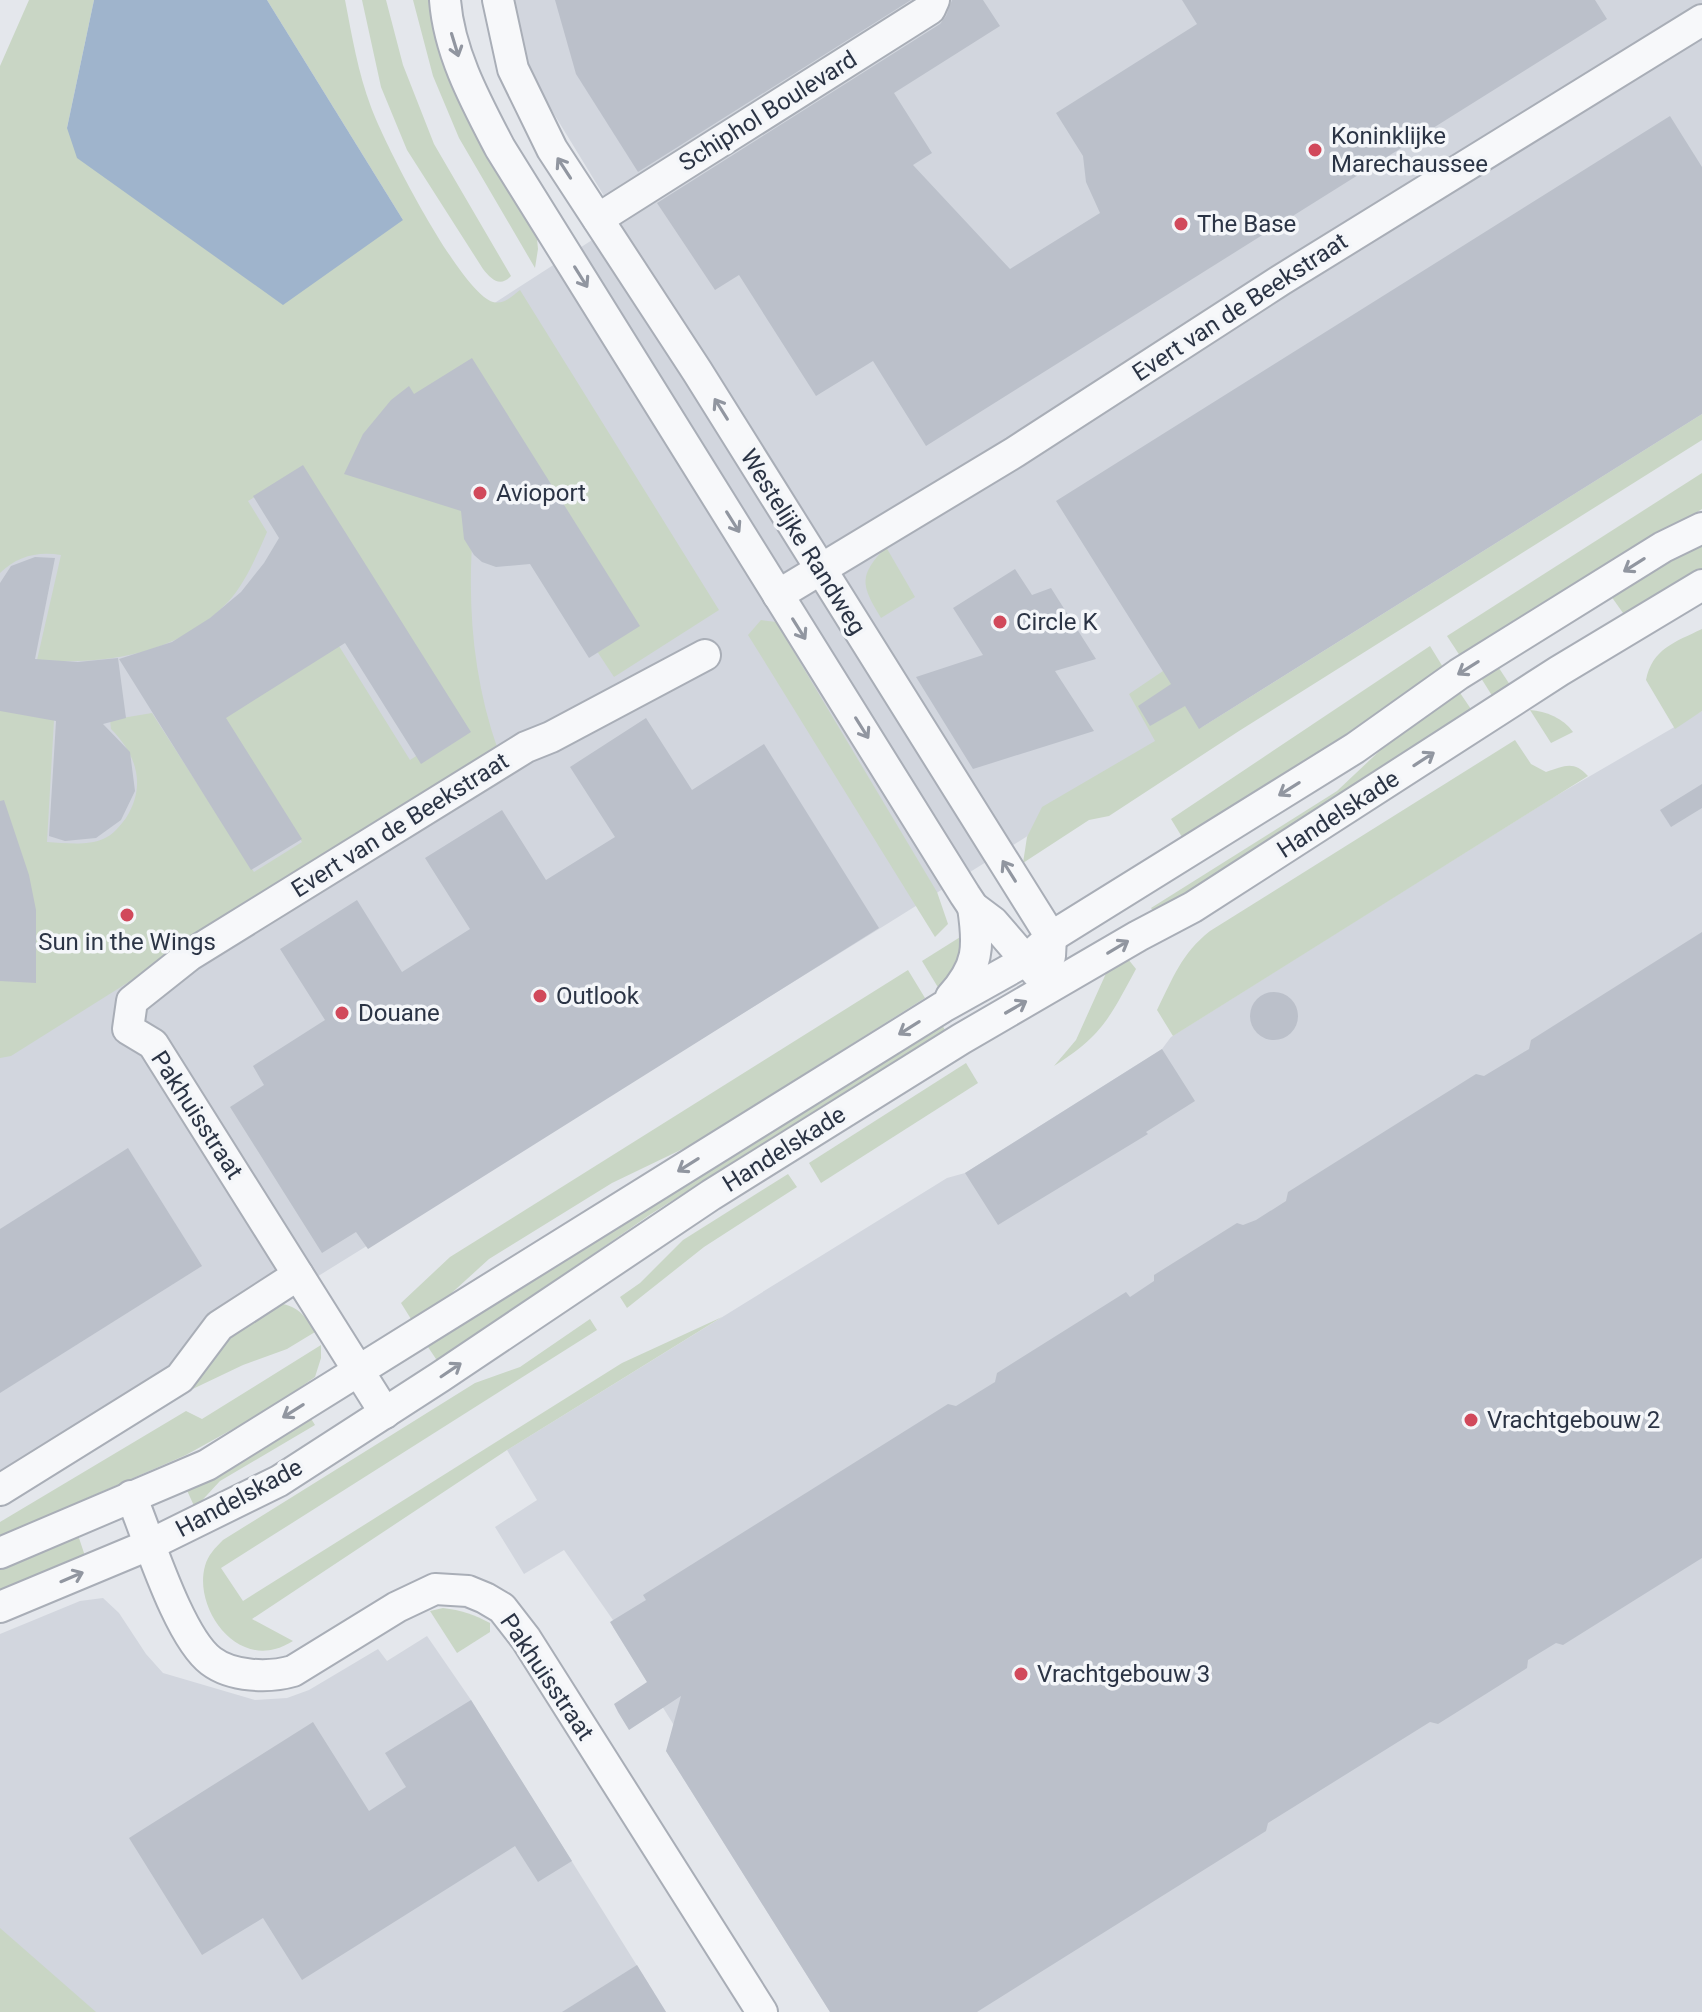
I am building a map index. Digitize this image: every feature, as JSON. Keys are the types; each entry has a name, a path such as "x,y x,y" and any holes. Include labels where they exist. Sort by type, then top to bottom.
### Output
{"street":[{"name":"Westelijke Randweg","path":"445,0 446,17 469,90 500,148 973,907 993,922 1025,961 1051,986"},
{"name":"Westelijke Randweg","path":"498,0 513,69 552,149 697,371 1051,937"},
{"name":"Schiphol Boulevard","path":"598,219 930,9 934,0"},
{"path":"1690,0 1702,20"},
{"name":"Evert van de Beekstraat","path":"778,595 1015,452 1281,280 1702,20"},
{"name":"Handelskade","path":"0,1553 207,1465 943,1007 1025,961 1051,937 1355,748 1459,674 1663,547 1702,528"},
{"name":"Handelskade","path":"0,1607 151,1544 279,1481 711,1195 961,1039 1193,907 1559,671 1702,585"},
{"path":"1568,606 1595,649"},
{"path":"1535,627 1559,671"},
{"name":"Evert van de Beekstraat","path":"128,1029 132,1001 190,955 526,747 551,737 705,655"},
{"name":"Westelijke Randweg","path":"943,1007 967,979 974,962 979,943 973,907"},
{"path":"1051,937 1051,986"},
{"name":"Pakhuisstraat","path":"128,1029 153,1044 385,1413"},
{"path":"0,1490 180,1378 219,1326 298,1275"},
{"name":"Pakhuisstraat","path":"131,1496 186,1632 213,1663 253,1676 274,1677 293,1671 397,1607 435,1589 468,1591 502,1608 526,1639 760,2010"}],"shaded area":[{"path":"515,0 1702,0 1702,414 887,924 0,1473 0,445 307,424 620,222 521,60"},
{"path":"1702,711 1702,2012 830,2012 666,1751 680,1735 613,1627 613,1620 564,1550 524,1574 495,1527 537,1500 507,1450 947,1178 965,1173 1162,1049 1171,1037 1378,907 1554,797"},
{"path":"103,1598 119,1613 146,1654 163,1673 255,1700 287,1698 309,1690 378,1649 387,1661 427,1636 471,1700 666,2012 0,2012 0,1634 80,1601"}],"green space":[{"path":"29,0 94,0 67,128 403,220 267,0 345,0 359,68 371,107 407,182 443,245 479,292 493,302 504,301 520,290 719,610 614,677 529,548 473,531 471,586 474,642 483,696 498,750 11,1056 0,1058 0,710 54,720 47,842 76,844 97,841 110,835 126,818 136,794 136,770 127,749 111,729 110,720 152,713 254,872 302,842 209,694 324,622 410,760 449,735 288,477 248,501 267,532 240,587 208,620 164,645 139,653 88,660 37,660 61,555 28,556 13,562 0,573 0,66"},
{"path":"362,0 386,0 403,65 434,144 511,276 507,280 496,281 483,269 407,150 381,87"},
{"path":"413,0 431,0 482,145 537,239 535,268 459,138 433,76"},
{"path":"1702,414 1702,440 1109,816 1089,820 1023,863 1027,837 1042,807 1155,741 1129,694 1166,669 1202,727"},
{"path":"1702,473 1702,509 1464,662 1447,636"},
{"path":"1702,546 1702,573 1628,620 1606,589 1645,565"},
{"path":"886,547 915,597 881,618 869,597 866,581 871,566"},
{"path":"761,620 776,622 937,892 948,924 935,937 748,635"},
{"path":"1702,629 1702,711 1675,729 1646,680 1659,654"},
{"path":"1430,646 1446,672 1182,837 1171,819"},
{"path":"1493,659 1514,691 1496,702 1476,670"},
{"path":"1454,684 1475,715 1156,915 1151,908 1337,791"},
{"path":"1530,710 1554,716 1573,732 1551,743"},
{"path":"1515,740 1531,764 1546,772 1573,766 1588,776 1173,1036 1157,1010 1185,958 1210,931"},
{"path":"965,934 962,957 939,989 922,961"},
{"path":"1124,954 1136,969 1111,1013 1094,1035 1054,1066 1076,1040 1108,969"},
{"path":"908,970 925,998 693,1144 612,1183 489,1259 444,1300 411,1319 401,1303 450,1257"},
{"path":"941,1023 945,1030 651,1214 438,1362 426,1344"},
{"path":"966,1063 978,1083 821,1183 809,1163"},
{"path":"788,1174 797,1187 704,1247 627,1308 620,1297 640,1283 683,1240"},
{"path":"283,1304 302,1314 315,1332 287,1349 243,1365 157,1406 233,1331 250,1318"},
{"path":"722,1317 507,1450 252,1619 293,1641 275,1649 259,1650 244,1647 219,1627 205,1597 203,1581 210,1555 223,1540 475,1383 520,1367 590,1319 597,1330 221,1568 243,1601 622,1363"},
{"path":"321,1345 315,1377 271,1408 186,1455 0,1536 0,1522 186,1411 202,1419"},
{"path":"310,1417 315,1425 220,1481 195,1508 185,1486"},
{"path":"78,1535 85,1556 0,1591 0,1567"},
{"path":"443,1608 490,1623 490,1632 457,1653 430,1611"},
{"path":"0,1928 96,2012 0,2012"}],"water":[{"path":"94,0 267,0 403,220 283,305 77,158 67,128"}],"building":[{"path":"555,0 911,0 638,172 576,74"},
{"name":"The Base","path":"952,0 983,0 1000,26 894,93 932,153 913,165 1010,269 1100,213 1086,182 1083,156 1056,113 1197,24 1182,0 1595,0 1607,19 926,446 873,361 816,396 739,275 715,290 657,203 940,24"},
{"path":"1670,116 1702,167 1702,414 1199,729 1185,706 1150,726 1138,706 1171,684 1056,501"},
{"name":"Avioport","path":"472,358 640,626 589,658 530,564 496,567 474,555 464,539 461,511 344,474 363,434 391,400 409,386 414,394"},
{"path":"303,465 471,732 421,764 345,643 226,718 302,839 251,870 119,659 172,642 210,618 241,592 279,538 253,496"},
{"path":"35,557 55,558 35,659 78,662 118,658 126,718 103,724 130,752 135,791 121,820 96,838 65,841 49,836 56,721 0,711 0,583 11,566"},
{"path":"1015,569 1032,595 1051,588 1096,659 1055,671 1094,731 973,769 916,677 983,655 953,608"},
{"name":"Outlook","path":"646,718 692,790 764,744 879,928 368,1249 356,1232 322,1253 230,1107 264,1085 253,1066 325,1020 280,949 357,900 402,972 470,929 425,858 502,810 546,880 615,837 570,767"},
{"path":"1702,784 1702,808 1671,827 1660,810"},
{"path":"4,800 29,875 36,910 36,983 0,981 0,801"},
{"path":"1702,932 1702,1558 1563,1645 1556,1643 1528,1660 1527,1668 1438,1724 1430,1722 1268,1823 1266,1831 977,2012 830,2012 666,1751 681,1696 629,1730 618,1712 614,1704 647,1682 610,1622 646,1600 643,1595 948,1404 956,1406 995,1382 997,1373 1126,1292 1130,1297 1154,1281 1154,1275 1237,1223 1243,1225 1256,1220 1286,1201 1288,1192 1476,1074 1484,1076 1529,1049 1531,1040"},
{"path":"1274,992 1291,999 1298,1016 1291,1033 1274,1040 1257,1033 1250,1016 1257,999"},
{"path":"1162,1049 1195,1101 1146,1132 1148,1134 998,1225 965,1173"},
{"path":"128,1148 202,1266 0,1393 0,1229"},
{"path":"471,1700 572,1861 538,1882 515,1846 302,1980 263,1918 202,1955 129,1838 313,1722 369,1811 406,1787 385,1753"},
{"path":"637,1965 666,2012 562,2012"}],"place":[{"name":"Koninklijke Marechaussee","path":"1315,150"},
{"name":"The Base","path":"1181,224"},
{"name":"Avioport","path":"480,493"},
{"name":"Circle K","path":"1000,622"},
{"name":"Sun in the Wings","path":"127,915"},
{"name":"Outlook","path":"540,996"},
{"name":"Douane","path":"342,1013"},
{"name":"Vrachtgebouw 2","path":"1471,1420"},
{"name":"Vrachtgebouw 3","path":"1021,1674"}]}
